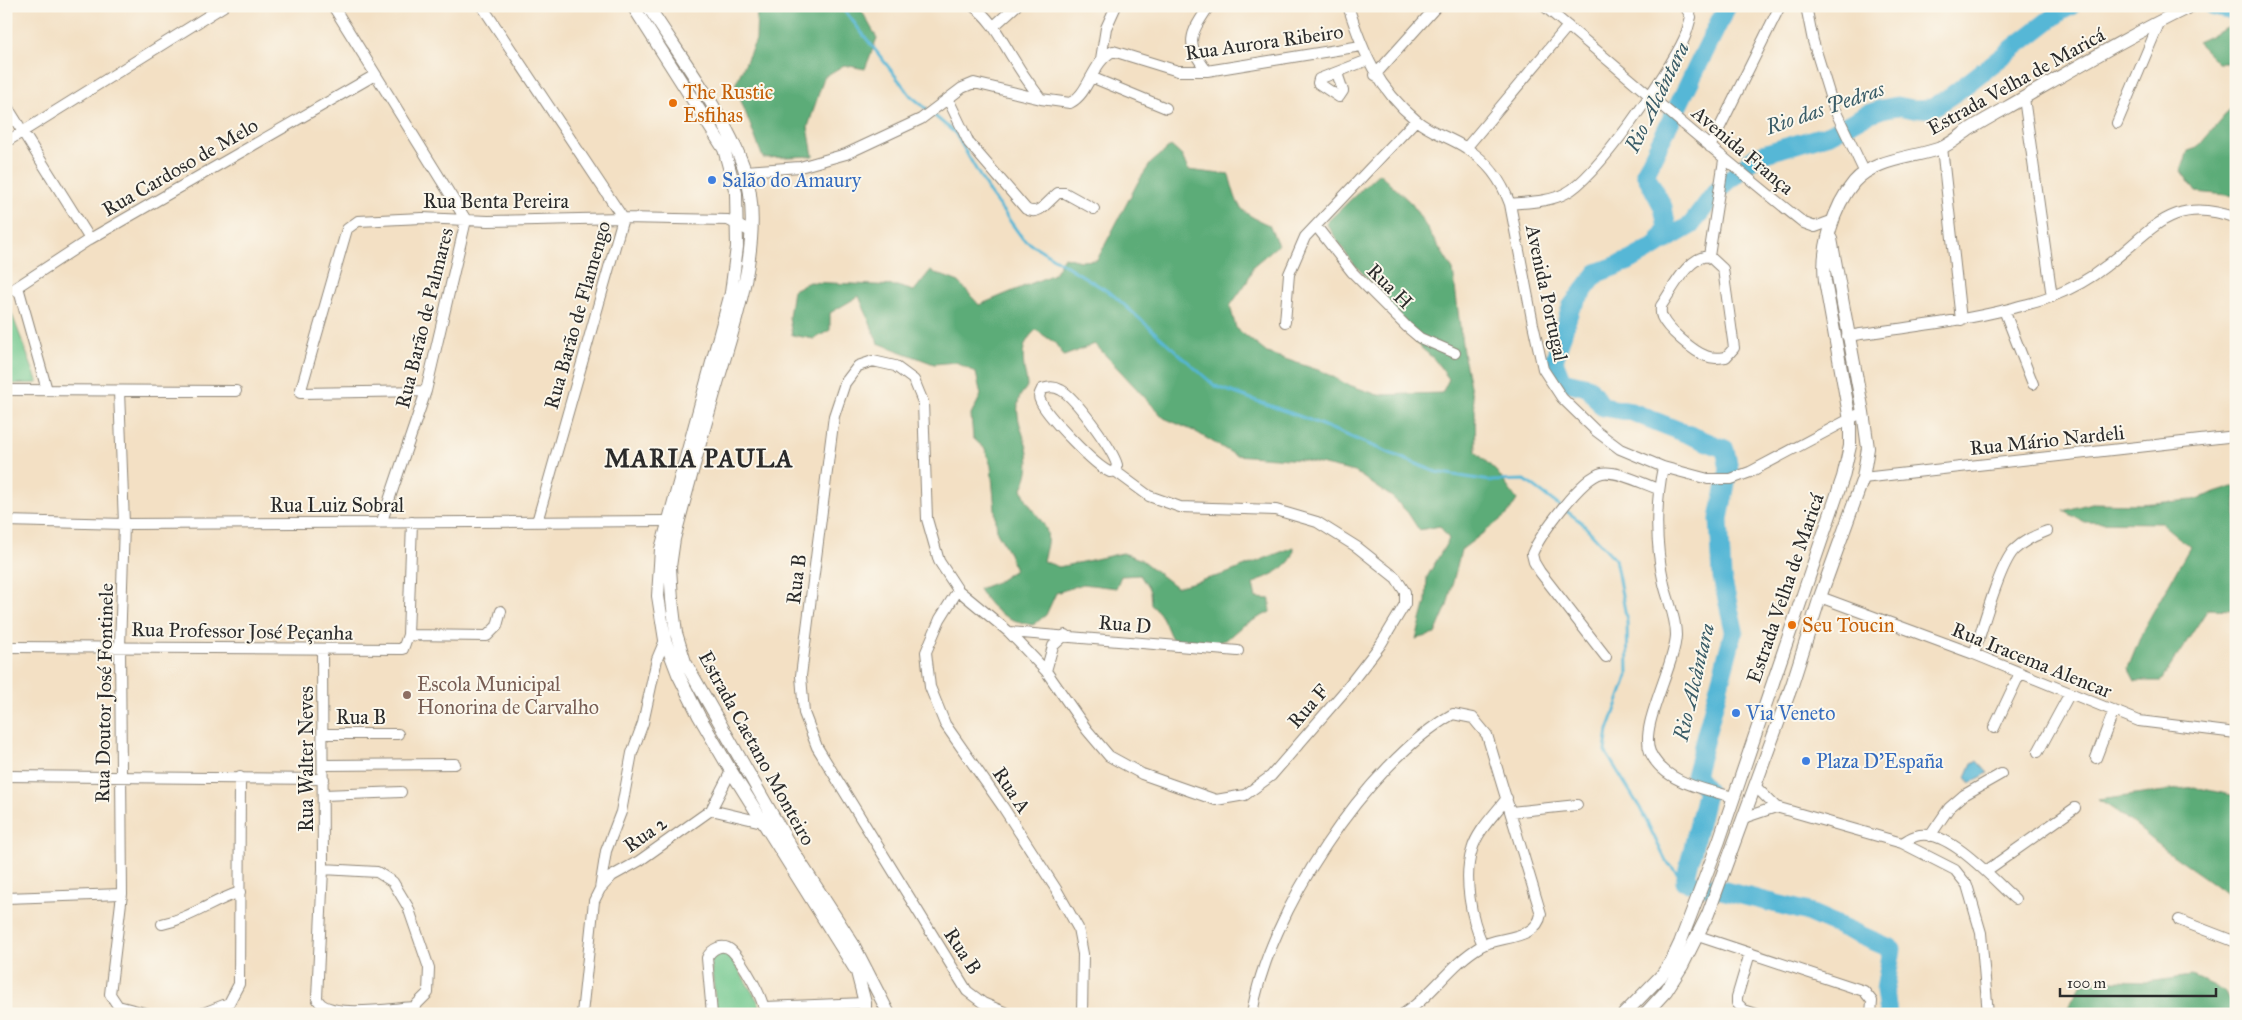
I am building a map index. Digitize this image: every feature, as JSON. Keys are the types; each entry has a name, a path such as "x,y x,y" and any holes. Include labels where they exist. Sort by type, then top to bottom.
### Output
{"main road":[{"name":"Estrada Caetano Monteiro","path":"633,6 724,149 736,193 737,224 731,293 667,521 661,549 658,596 665,640 682,682 731,771 857,972 865,1008"},
{"name":"Estrada Caetano Monteiro","path":"648,6 734,141 745,171 749,192 751,232 745,286 674,539 670,567 676,633 685,662 706,701 793,851 853,944 888,1014"},
{"name":"Estrada Velha de Maricá","path":"1624,1014 1649,990 1671,962 1719,840 1843,477 1850,446 1850,420 1824,276 1824,260 1834,220 1845,194 1855,181 1865,173 1890,162 1942,147 2024,98 2160,21 2191,6"},
{"name":"Estrada Velha de Maricá","path":"1647,1013 1677,974 1700,931 1792,685 1820,596 1863,478 1868,448 1830,234"}],"street":[{"path":"6,142 213,9 224,6"},
{"name":"Rua Barão de Palmares","path":"333,6 374,75 466,220 426,391 382,521"},
{"name":"Rua Barão de Flamengo","path":"482,6 580,150 623,218 537,522"},
{"path":"973,6 994,26 1041,99"},
{"path":"994,26 1016,6"},
{"path":"745,171 800,167 846,154 920,119 962,88 974,83 1041,99 1070,103 1078,98 1100,59 1106,28 1116,6"},
{"path":"1207,71 1192,48 1192,36 1209,6"},
{"name":"Avenida Portugal","path":"1348,6 1361,46 1375,75 1393,98 1416,120 1436,134 1466,148 1486,163 1504,187 1510,204 1533,324 1544,369 1562,398 1596,431 1620,449 1663,467 1708,480 1731,479 1750,472 1863,412"},
{"path":"1375,75 1437,6"},
{"name":"Avenida França","path":"1544,6 1687,126 1724,160 1804,223 1815,227 1834,220"},
{"path":"1510,204 1547,200 1567,193 1586,177 1650,95 1684,39 1691,17 1685,6"},
{"path":"1710,147 1740,83 1780,6"},
{"path":"1806,6 1813,41 1833,106 1865,173"},
{"path":"2118,123 2160,21"},
{"path":"1466,148 1568,26"},
{"name":"Rua Aurora Ribeiro","path":"1100,59 1113,51 1178,71 1207,71 1361,46"},
{"path":"1337,73 1368,60"},
{"name":"Rua Cardoso de Melo","path":"6,294 90,239 374,75"},
{"path":"1091,77 1166,108"},
{"path":"2024,98 2052,297"},
{"path":"948,99 970,143 1026,209 1031,212 1038,212 1058,192 1094,209"},
{"path":"6,105 90,239"},
{"path":"1286,322 1289,274 1298,250 1306,237 1416,120"},
{"path":"1942,147 1961,320"},
{"path":"1709,256 1724,160"},
{"path":"1848,336 1961,320 2052,297 2106,266 2155,225 2173,215 2197,210 2219,212 2236,218"},
{"name":"Rua Benta Pereira","path":"426,391 300,393 347,229 358,221 422,218 466,220 623,218 728,220 751,232"},
{"name":"Rua H","path":"1316,226 1352,272 1407,327 1420,338 1455,352"},
{"path":"1709,256 1723,269 1734,348 1726,357 1716,358 1698,352 1675,333 1662,320 1660,314 1661,306 1690,264 1699,257 1709,256"},
{"path":"18,287 48,390"},
{"path":"2004,310 2033,384"},
{"name":"Rua B","path":"958,590 939,561 927,519 923,402 914,380 895,366 873,361 858,366 845,383 834,416 801,676 804,713 817,747 958,976 968,990 983,1003 1009,1014"},
{"name":"Rua F","path":"958,590 1009,632 1046,670 1087,730 1109,756 1142,774 1216,800 1245,795 1271,776 1348,686 1381,644 1405,604 1405,592 1396,578 1357,547 1317,522 1276,510 1180,507 1149,496 1115,471 1103,470 1095,463 1040,401 1039,394 1042,389 1050,386 1061,389 1070,397 1112,454 1117,465 1115,471"},
{"path":"6,390 236,390"},
{"name":"Rua Doutor José Fontinele","path":"120,391 124,524 120,647 122,894 110,994 118,1006 149,1014"},
{"name":"Rua Mário Nardeli","path":"1863,478 2236,436"},
{"path":"1663,467 1658,489 1656,516 1658,546 1676,636 1648,733 1649,750 1658,766 1689,784 1734,797"},
{"path":"1606,657 1534,562 1532,554 1535,547 1580,488 1602,473 1613,473 1658,489"},
{"name":"Rua Luiz Sobral","path":"6,520 124,524 382,521 667,521"},
{"path":"412,522 408,635 487,636 497,626 501,611"},
{"path":"1974,654 2003,570 2013,551 2027,539 2048,531"},
{"name":"Rua A","path":"958,590 940,619 926,652 930,686 945,724 1003,807 1056,889 1078,928 1083,954 1082,1014"},
{"name":"Rua Iracema Alencar","path":"1820,596 2020,672 2113,713 2162,726 2214,729 2236,733"},
{"name":"Rua D","path":"1009,632 1065,635 1107,641 1238,651"},
{"name":"Rua Professor José Peçanha","path":"6,647 397,650 403,649 408,635"},
{"path":"1046,670 1053,646 1065,635"},
{"path":"582,1014 594,901 600,889 606,851 622,806 632,753 642,723 657,659 665,640"},
{"name":"Rua Walter Neves","path":"322,649 324,734 323,869 317,998 319,1004 325,1009 349,1012 414,1007 428,993 428,968 408,907 393,882 377,872 323,869"},
{"path":"1994,728 2020,672"},
{"path":"2038,752 2070,694"},
{"path":"2096,758 2113,713"},
{"path":"1252,1014 1275,936 1294,895 1377,777 1431,726 1453,714 1473,718 1487,735 1541,914 1540,923 1533,930 1483,945 1462,958 1403,1014"},
{"name":"Rua B","path":"324,734 398,734"},
{"path":"324,765 455,764"},
{"name":"Rua 2","path":"600,889 612,876 639,861 711,810 731,771"},
{"path":"1930,836 1949,808 1964,795 2001,774"},
{"path":"6,776 324,779"},
{"path":"202,1014 229,1003 240,984 240,777"},
{"path":"1755,786 1776,807 1902,843 1955,870 1967,885 1981,934 1988,1014"},
{"path":"324,795 402,792"},
{"path":"1483,945 1474,924 1468,889 1472,849 1507,798"},
{"path":"1511,812 1578,805"},
{"path":"1743,818 1776,807"},
{"path":"1986,871 2075,808"},
{"path":"711,810 762,822"},
{"path":"1902,843 1917,836 1930,836 1964,852 2015,898"},
{"path":"162,924 182,920 201,911 219,898 240,892"},
{"path":"6,898 122,894"},
{"path":"2179,920 2236,942"},
{"path":"1700,931 1750,953 1864,991 1872,1001 1871,1014"},
{"path":"712,1014 706,964 709,954 718,948 728,948 733,952 765,1010 865,1008"},
{"path":"1750,953 1736,997 1740,1007 1756,1014"}],"green space":[{"path":"757,6 859,6 877,38 865,69 844,65 824,77 808,127 813,156 763,158 735,85 756,40"},
{"path":"2236,24 2236,63 2218,63 2197,42"},
{"path":"2236,102 2236,196 2196,192 2181,171 2188,151 2197,148"},
{"path":"1171,146 1182,156 1188,170 1229,175 1240,207 1251,216 1269,225 1278,245 1253,266 1247,282 1230,306 1236,328 1267,353 1324,372 1346,384 1378,395 1442,393 1449,379 1434,359 1419,346 1383,295 1351,261 1326,223 1379,173 1412,204 1453,270 1463,352 1475,410 1476,452 1497,472 1517,500 1508,514 1461,550 1447,606 1435,634 1416,639 1426,602 1427,577 1449,539 1440,526 1419,530 1408,513 1392,497 1355,472 1302,460 1235,455 1196,432 1164,418 1095,344 1064,356 1055,343 1036,330 1025,345 1023,361 1027,386 1020,397 1018,410 1029,463 1022,488 1026,499 1046,529 1048,537 1043,561 1059,567 1123,553 1140,559 1176,587 1225,574 1294,547 1293,554 1285,566 1253,584 1256,598 1270,599 1270,612 1242,626 1226,640 1204,645 1175,644 1163,618 1151,605 1150,591 1140,575 1121,576 1116,588 1083,584 1056,593 1046,615 1033,625 1008,618 995,610 979,589 997,582 1015,570 1008,551 997,532 991,466 985,449 973,438 971,415 981,395 976,373 956,362 934,364 878,343 859,296 830,313 830,330 814,339 792,335 789,317 793,290 809,282 897,286 914,291 930,271 959,282 979,305 1054,274 1064,257 1080,261 1097,260 1138,182 1151,163"},
{"path":"8,304 38,383 6,384"},
{"path":"2236,486 2236,610 2208,609 2161,681 2135,681 2128,668 2144,628 2190,547 2161,523 2084,522 2064,511 2091,503 2140,504 2193,500"},
{"path":"2194,787 2236,796 2236,902 2125,817 2098,800"},
{"path":"719,953 729,955 759,1003 761,1014 717,1014 711,964 713,957"},
{"path":"2192,976 2224,990 2236,1014 2067,1014 2066,1011 2081,984 2113,981 2146,982"}],"water":[{"path":"1977,761 1988,773 1970,783 1966,777 1972,763"}],"waterway":[{"path":"841,6 911,96 955,133 989,192 1023,239 1112,294 1215,386 1307,419 1436,472 1490,481 1525,480 1581,522 1615,559 1627,621 1628,675 1608,730 1605,751 1640,808 1666,861 1685,881"},
{"name":"Rio Alcântara","path":"1727,6 1645,173 1663,207 1667,228 1656,246 1629,261 1597,273 1571,307 1554,361 1562,381 1588,387 1603,407 1632,412 1725,449 1729,469 1719,519 1722,577 1734,630 1695,776 1707,790 1685,881 1805,911 1892,949 1885,990 1888,1014"},
{"name":"Rio das Pedras","path":"1657,245 1691,225 1715,193 1756,156 1830,134 1865,115 1882,109 1897,106 1913,109 1932,108 1951,96 2061,11 2071,6"},
{"name":"Rio das Pedras","path":"2214,7 2228,10 2236,8"}],"place":[{"name":"The Rustic Esfihas","path":"673,103"},
{"name":"Salão do Amaury","path":"712,180"},
{"name":"Seu Toucin","path":"1792,625"},
{"name":"Escola Municipal Honorina de Carvalho","path":"407,695"},
{"name":"Via Veneto","path":"1736,713"},
{"name":"Plaza D'España","path":"1806,761"}],"district":[{"name":"MARIA PAULA","path":"699,458"}]}
